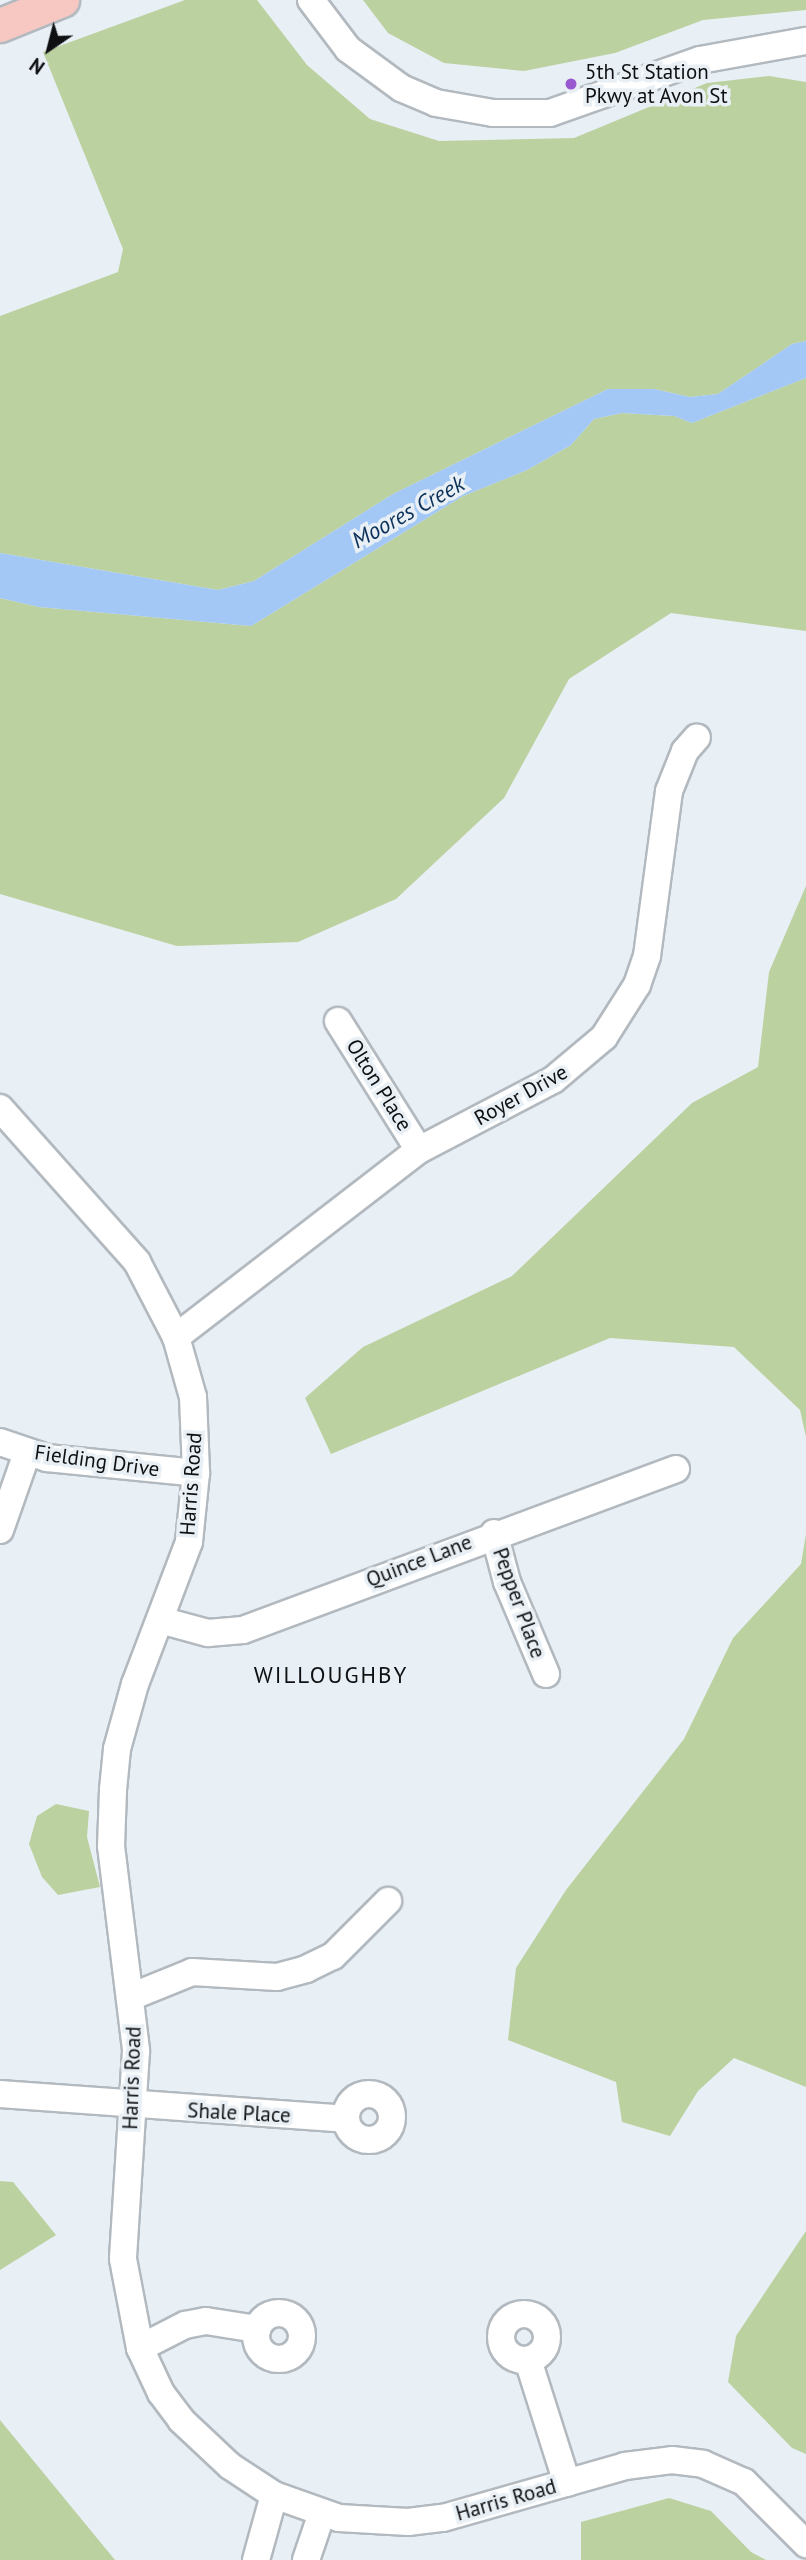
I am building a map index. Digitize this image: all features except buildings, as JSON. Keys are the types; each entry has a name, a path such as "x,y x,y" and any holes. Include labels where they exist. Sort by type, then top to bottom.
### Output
{"main road":[{"path":"0,24 62,0"}],"street":[{"path":"311,0 348,49 391,81 436,103 493,113 550,113 710,57 806,41"},
{"name":"Royer Drive","path":"176,1337 419,1150 553,1080 589,1052 622,1012 649,944 669,791 685,751 697,737"},
{"name":"Olton Place","path":"338,1021 419,1150"},
{"name":"Harris Road","path":"0,1108 117,1235 158,1299 176,1337 193,1397 196,1473 189,1542 132,1697 117,1749 111,1846 133,1996 132,2107 123,2259 139,2348 161,2393 181,2420 230,2466 274,2494 322,2513 373,2522 443,2518 645,2462 703,2464 744,2482 806,2544"},
{"name":"Fielding Drive","path":"0,1442 27,1452 77,1463 196,1473"},
{"path":"0,1530 27,1452"},
{"name":"Quince Lane","path":"160,1620 208,1633 243,1630 494,1533 676,1469"},
{"name":"Pepper Place","path":"494,1533 507,1582 546,1674"},
{"path":"133,1996 192,1972 277,1977 306,1969 333,1956 388,1900"},
{"name":"Shale Place","path":"0,2094 132,2107 345,2119"},
{"path":"139,2348 185,2325 206,2321 257,2329"},
{"path":"528,2360 567,2483"},
{"path":"256,2560 274,2494"},
{"path":"306,2560 322,2513"}],"green space":[{"path":"185,0 257,0 307,65 370,119 439,141 574,138 707,83 769,76 806,82 806,341 792,344 718,394 690,397 654,389 608,389 393,494 254,581 218,590 0,553 0,316 118,272 123,249 43,52"},
{"path":"363,0 806,0 806,10 703,20 615,53 524,71 444,63 388,33"},
{"path":"806,378 806,631 671,613 569,679 504,798 396,899 298,942 177,946 0,894 0,598 39,607 251,626 463,496 527,470 571,445 594,419 622,413 674,416 692,423"},
{"path":"806,886 806,1437 800,1410 734,1347 610,1338 331,1454 305,1398 363,1347 512,1276 692,1103 758,1067 769,972"},
{"path":"806,1534 806,2087 734,2058 698,2091 670,2136 622,2122 616,2082 508,2040 516,1968 566,1890 684,1739 733,1638 801,1564"},
{"path":"56,1804 89,1811 87,1837 100,1887 58,1895 42,1877 29,1844 37,1816"},
{"path":"0,2181 13,2182 56,2235 0,2270"},
{"path":"806,2231 806,2454 792,2448 728,2382 736,2336"},
{"path":"0,2420 115,2560 0,2560"},
{"path":"669,2498 711,2511 751,2552 766,2560 581,2560 581,2522"}],"water":[{"name":"Moores Creek","path":"806,341 806,378 692,423 674,416 622,413 594,419 571,445 527,470 463,496 251,626 39,607 0,598 0,553 218,590 254,581 393,494 608,389 654,389 690,397 718,394 792,344"}],"place":[{"name":"5th St Station Pkwy at Avon St","path":"571,84"}],"district":[{"name":"WILLOUGHBY","path":"331,1675"}]}
